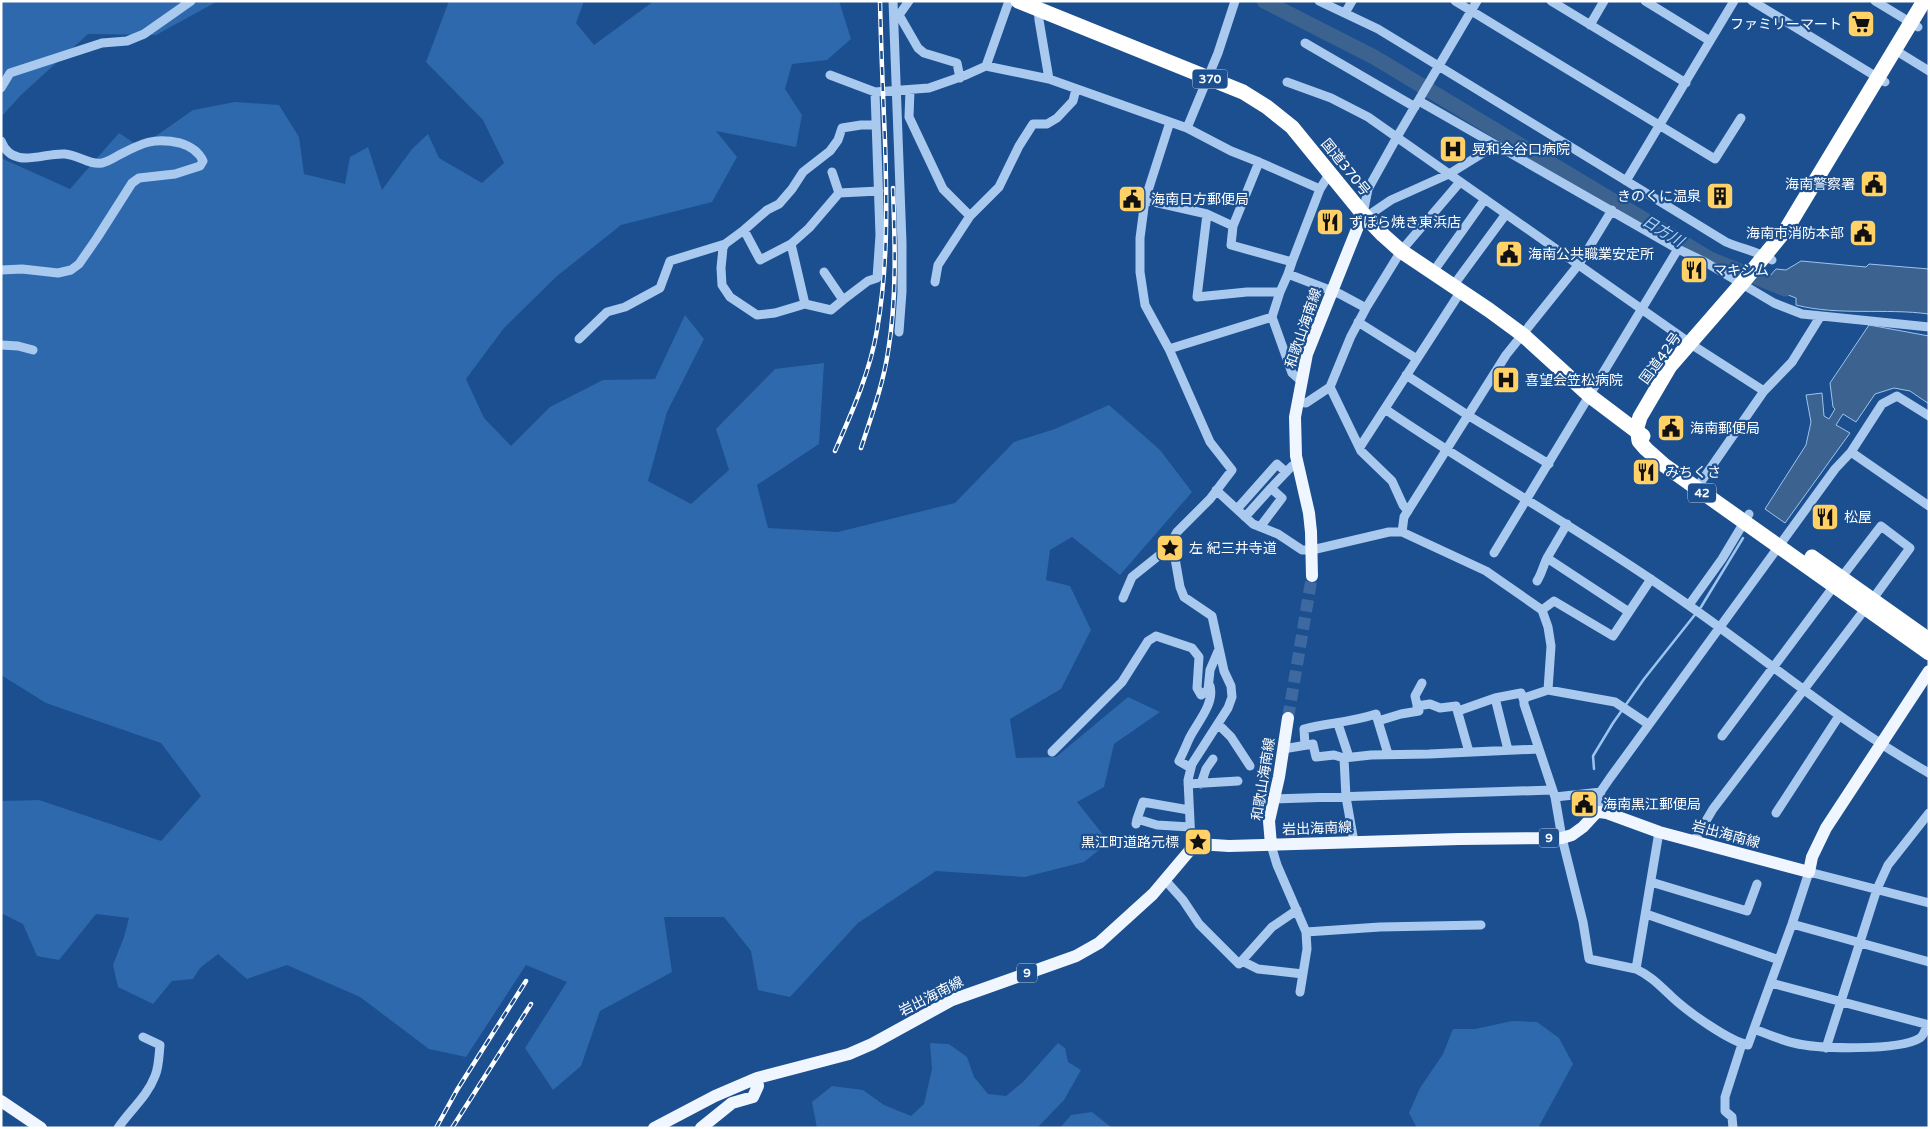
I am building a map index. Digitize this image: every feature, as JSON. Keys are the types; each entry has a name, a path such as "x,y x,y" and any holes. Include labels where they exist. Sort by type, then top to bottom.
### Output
{"highway":[{"name":"国道370号","path":"1018,1 1038,5 1243,92 1267,107 1292,127 1364,215 1401,251 1523,335 1590,396 1637,431 1653,449"},
{"name":"国道42号","path":"1915,25 1924,1"},
{"name":"国道42号","path":"1653,449 1647,432 1649,418 1673,377 1694,345 1767,259 1793,234 1898,52 1915,25 1929,10"},
{"name":"国道42号","path":"1637,431 1638,421 1670,366 1694,345"},
{"name":"国道370号","path":"1613,414 1630,421 1637,418 1645,408"},
{"name":"国道370号","path":"1613,414 1637,443 1653,449"},
{"name":"42","path":"1653,449 1699,485 1838,582 1929,653"},
{"name":"42","path":"1868,605 1929,640"}],"main road":[{"name":"和歌山海南線","path":"1312,576 1309,513 1298,464 1295,417 1297,402 1307,354 1364,215"},
{"path":"1809,872 1812,857 1819,840 1929,671"},
{"name":"和歌山海南線","path":"1271,845 1269,821 1279,777 1288,718"},
{"name":"岩出海南線","path":"654,1128 715,1096 757,1078 849,1054 872,1044 952,1000 1076,956 1099,943 1166,881 1198,844 1229,846 1562,838 1583,827 1595,814 1600,812 1613,814 1659,832 1809,872"},
{"path":"701,1128 732,1103 753,1097 758,1086 757,1078"},
{"path":"1,1101 41,1128"}],"street":[{"path":"1,88 10,73 102,43 127,41 144,34 191,1"},
{"path":"893,1 902,243 902,292 899,332"},
{"path":"895,15 909,1"},
{"path":"986,66 1009,1"},
{"path":"1319,1 1378,29 1438,68 1726,242 1744,250 1760,252 1767,259"},
{"path":"1345,13 1352,1"},
{"path":"1455,1 1715,159 1741,118"},
{"path":"1364,215 1368,190 1477,1"},
{"path":"1551,1 1686,83"},
{"path":"1590,25 1604,1"},
{"path":"1645,1 1710,41"},
{"path":"1626,181 1734,1"},
{"path":"1752,1 1881,80"},
{"path":"1875,1 1915,25"},
{"path":"1187,128 1208,78 1234,2"},
{"path":"1038,5 1049,79"},
{"path":"895,15 918,48 924,52 957,63 960,78"},
{"path":"1305,43 1496,145 1791,311 1820,317 1929,327"},
{"path":"1898,52 1929,71"},
{"path":"830,75 875,92 929,88 960,78 986,66 1049,79 1187,128 1231,151 1320,189"},
{"path":"1287,82 1332,98 1368,117 1694,345 1764,391"},
{"path":"935,282 938,265 970,216 999,187 1019,146 1033,124 1047,124 1056,118 1073,101 1076,89"},
{"path":"910,90 910,117 943,189 970,216"},
{"path":"725,244 721,268 722,285 730,297 757,314 775,313 805,304 831,310 868,281 878,278 880,235 875,92"},
{"path":"1170,122 1145,200 1140,238 1140,272 1145,305 1169,349 1210,442 1232,470 1177,532 1172,541 1180,586 1184,597 1212,616 1224,671 1231,686 1232,697 1191,768 1188,784 1189,810 1191,842 1195,846"},
{"path":"579,339 607,312 625,307 660,288 670,261 725,244 767,210 779,204 803,172 830,151 838,140 842,128 876,125"},
{"path":"1,141 5,150 14,156 38,158 63,153 74,155 92,163 104,163 150,140 167,140 187,145 200,156 203,162 200,166 175,174 139,178 132,183 93,245 79,264 71,270 58,273 22,269 1,270"},
{"path":"1364,215 1391,200 1449,174 1496,145"},
{"path":"1259,162 1233,226 1231,245 1292,262"},
{"path":"832,172 839,193"},
{"path":"1301,381 1292,373 1272,317 1320,189 1330,173"},
{"path":"1297,402 1306,403 1330,387 1337,366 1358,322 1401,251 1460,182"},
{"path":"744,230 760,260 791,244 809,228 839,193 879,191"},
{"path":"1433,272 1485,199"},
{"path":"1145,200 1207,214 1233,226"},
{"path":"1402,532 1404,517 1506,355 1579,264 1612,210"},
{"path":"1207,214 1197,297 1247,292 1280,292"},
{"path":"1360,447 1417,359 1457,288 1506,214"},
{"path":"791,244 805,304"},
{"path":"1494,553 1678,249"},
{"path":"824,272 843,300"},
{"path":"1288,274 1332,290 1366,308"},
{"path":"1169,349 1272,317"},
{"path":"1699,485 1764,391 1792,362 1820,317"},
{"path":"1358,322 1417,359"},
{"path":"1,345 18,346 33,350"},
{"path":"1406,375 1469,416 1549,464"},
{"path":"1330,387 1361,451 1392,481 1403,505 1408,511"},
{"path":"1600,812 1600,792 1835,469 1851,452 1882,404 1897,396 1929,416"},
{"path":"1384,409 1446,451 1567,524 1651,579 1839,716 1929,773"},
{"path":"1851,452 1929,506"},
{"path":"1237,509 1277,464 1286,472"},
{"path":"1245,517 1292,466 1298,464"},
{"path":"1260,527 1282,498 1271,488"},
{"path":"1216,490 1245,517 1260,527 1278,534 1302,550 1312,550 1388,532 1402,532 1486,571 1542,610 1548,626 1551,646 1548,690"},
{"path":"1689,605 1722,559 1746,518"},
{"path":"1537,582 1542,573 1543,565 1567,524"},
{"path":"1694,841 1713,809 1804,691 1910,548 1881,526 1722,736"},
{"path":"1123,598 1132,577 1172,545"},
{"path":"1547,558 1629,612"},
{"path":"1542,610 1554,600 1613,636 1651,579"},
{"path":"1052,752 1122,682 1148,641 1156,636 1192,648 1199,657 1197,688 1202,695 1208,690 1210,670 1219,649"},
{"path":"1191,768 1179,760 1203,718 1211,690 1209,681"},
{"path":"1418,709 1415,696 1422,683"},
{"path":"1524,701 1524,698 1548,690 1615,702 1648,724"},
{"path":"1458,711 1495,698 1521,693 1553,793 1590,959 1636,968 1649,976 1674,999 1719,1031 1742,1044 1748,1045 1772,983 1809,872 1929,903"},
{"path":"1495,698 1508,750"},
{"path":"1378,721 1430,704 1440,708 1456,706 1469,752"},
{"path":"1305,745 1304,729 1326,724 1338,724 1376,714 1388,754"},
{"path":"1776,813 1839,716"},
{"path":"1218,724 1231,737 1250,766"},
{"path":"1338,724 1347,757 1346,797 1354,842"},
{"path":"1283,749 1313,744 1316,757 1347,757 1538,749"},
{"path":"1201,784 1206,769 1213,759"},
{"path":"1188,784 1238,781"},
{"path":"1273,799 1600,792"},
{"path":"1132,800 1189,810"},
{"path":"1143,802 1136,821 1157,825 1190,827"},
{"path":"1826,1048 1839,1002 1877,889 1888,866 1929,813"},
{"path":"1636,968 1659,832"},
{"path":"1271,845 1277,865 1306,932 1307,949 1300,992"},
{"path":"1166,881 1183,900 1199,924 1238,964 1272,927 1297,910"},
{"path":"1651,882 1747,911 1757,884"},
{"path":"1646,914 1779,960"},
{"path":"1306,932 1380,927 1481,924"},
{"path":"1792,924 1929,962"},
{"path":"1242,960 1258,969 1303,974"},
{"path":"1754,1029 1794,1043 1826,1048 1890,1046 1920,1038 1928,1025 1772,983"},
{"path":"118,1128 126,1116 146,1095 156,1074 160,1044 143,1037"},
{"path":"1733,1128 1732,1117 1725,1111 1725,1098 1742,1044"}],"shaded area":[{"path":"1,1 218,1 156,35 88,34 21,95 1,117"},
{"path":"449,1 584,1 576,23 594,45 654,1 839,1 851,39 827,60 792,64 785,89 802,115 796,147 716,131 737,157 712,202 621,225 557,276 504,328 466,379 484,418 511,446 550,407 603,380 655,379 685,315 704,339 667,412 648,481 691,504 729,470 716,429 775,369 824,363 819,444 757,485 768,528 838,532 955,503 1014,442 1055,429 1109,405 1160,450 1192,492 1120,575 1072,537 1050,550 1046,580 1070,586 1091,630 1061,689 1010,719 1016,758 1056,757 1128,697 1160,712 1114,744 1104,787 1077,802 1109,842 1084,862 1025,877 936,871 858,923 790,997 758,990 751,951 724,917 664,917 672,972 600,1011 581,1066 553,1090 525,1048 567,982 526,965 466,1057 429,1049 360,997 287,965 247,979 218,954 200,968 193,979 172,981 153,1004 118,987 113,965 129,918 96,914 59,960 37,956 23,924 1,913 1,801 39,800 161,841 201,796 161,743 46,703 1,675 1,158 70,189 119,133 140,147 193,110 235,102 279,105 299,137 304,174 345,184 350,157 368,147 382,190 412,149 428,134 439,158 482,183 504,163 483,120 426,62"},
{"path":"1801,261 1866,267 1869,264 1929,269 1929,314 1812,308 1796,305 1796,298 1762,285 1776,269 1786,270"},
{"path":"1869,325 1929,336 1929,404 1910,391 1894,388 1875,394 1856,422 1843,414 1836,425 1850,433 1785,523 1765,509 1806,445 1811,422 1806,395 1822,393 1824,416 1829,419 1835,409 1833,407 1830,383"},
{"path":"1512,1021 1537,1022 1559,1038 1573,1064 1538,1128 1417,1128 1409,1113 1420,1088 1443,1054 1453,1029 1475,1029"},
{"path":"930,1043 949,1044 967,1057 974,1077 988,1094 1006,1096 1023,1082 1058,1043 1065,1048 1068,1062 1081,1070 1064,1100 1037,1128 817,1128 812,1102 832,1086 863,1090 884,1105 911,1116 924,1104 932,1069"},
{"path":"1092,1112 1112,1128 1060,1128 1071,1115"}],"waterway":[{"name":"日方川","path":"1264,1 1374,57 1710,259 1785,289"},
{"path":"1594,769 1593,756 1613,723 1644,679 1701,607 1743,538"}],"tunnel":[{"path":"1288,718 1312,576"}],"railway":[{"path":"835,451 860,392 870,361 881,306 886,235 886,188 880,1"},
{"path":"861,448 883,377 891,332 895,270 893,188"},
{"path":"436,1128 457,1090 526,981"},
{"path":"452,1128 531,1004"}],"place":[{"name":"ファミリーマート","path":"1861,24"},
{"name":"晃和会谷口病院","path":"1453,149"},
{"name":"海南警察署","path":"1874,184"},
{"name":"きのくに温泉","path":"1720,196"},
{"name":"海南日方郵便局","path":"1132,199"},
{"name":"ずぼら焼き東浜店","path":"1330,222"},
{"name":"海南市消防本部","path":"1863,233"},
{"name":"海南公共職業安定所","path":"1509,254"},
{"name":"マキシム","path":"1694,270"},
{"name":"喜望会笠松病院","path":"1506,380"},
{"name":"海南郵便局","path":"1671,428"},
{"name":"みちくさ","path":"1646,472"},
{"name":"松屋","path":"1825,517"},
{"name":"左 紀三井寺道","path":"1170,548"},
{"name":"海南黒江郵便局","path":"1584,804"},
{"name":"黒江町道路元標","path":"1198,842"}]}
